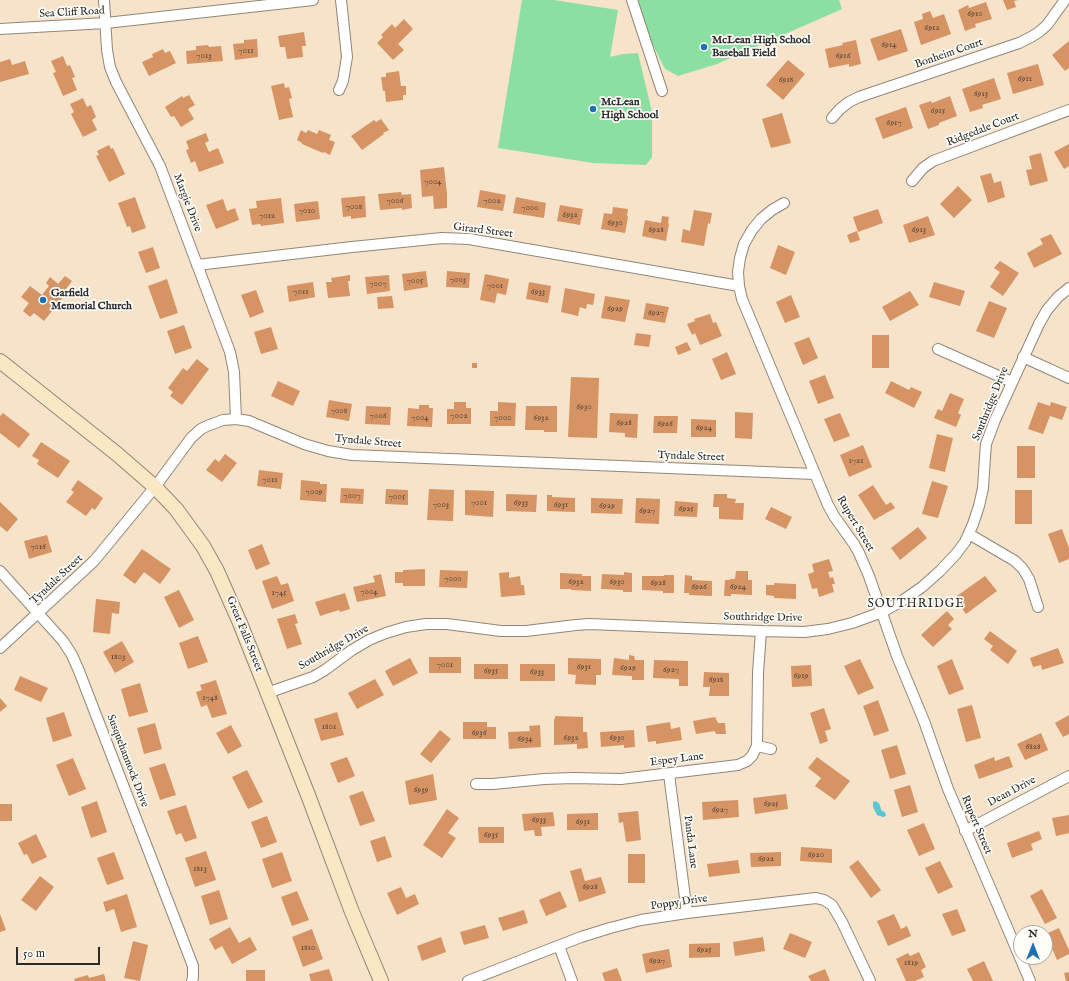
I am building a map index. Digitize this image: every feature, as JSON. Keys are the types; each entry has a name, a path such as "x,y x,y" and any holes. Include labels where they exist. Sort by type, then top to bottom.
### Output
{"main road":[{"name":"Great Falls Street","path":"0,361 117,454 155,487 176,509 203,546 217,571 240,623 380,981"}],"street":[{"name":"Margie Drive","path":"104,0 107,50 110,67 116,82 160,166 230,352 234,372 236,419"},
{"name":"Sea Cliff Road","path":"0,29 106,23 313,0"},
{"path":"338,90 343,81 347,57 341,0"},
{"path":"632,0 662,91"},
{"name":"Bonheim Court","path":"832,118 848,102 859,97 1012,45 1031,37 1047,25 1066,0"},
{"name":"Ridgedale Court","path":"912,181 923,168 933,161 1069,110"},
{"name":"Rupert Street","path":"784,203 761,219 752,230 744,244 738,272 742,299 814,474 834,516 859,552 897,656 924,721 948,789 1030,981"},
{"name":"Girard Street","path":"197,264 428,239 450,238 469,239 739,286"},
{"name":"Southridge Drive","path":"268,693 313,677 369,640 406,627 426,624 448,624 501,631 537,630 588,624 804,632 828,629 852,623 882,612 902,601 934,577 956,554 969,534 979,506 983,488 986,444 995,420 1039,324 1047,310 1058,297 1069,288"},
{"path":"938,349 1012,382"},
{"path":"1023,357 1069,378"},
{"name":"Tyndale Street","path":"0,648 94,561 155,487 191,438 201,429 223,420 236,419 249,421 306,445 352,455 814,474"},
{"path":"969,534 1015,561 1023,569 1029,578 1038,608"},
{"name":"Susquehannock Drive","path":"0,571 63,640 72,655 193,966 192,981"},
{"path":"761,631 758,673 757,746 771,749"},
{"name":"Espey Lane","path":"476,784 493,784 544,779 620,779 738,765 747,761 752,756 757,746"},
{"name":"Panda Lane","path":"669,774 687,914"},
{"name":"Dean Drive","path":"966,831 1069,776"},
{"name":"Poppy Drive","path":"468,981 581,937 641,920 816,898 824,900 832,905 870,981"},
{"path":"559,946 572,981"}],"green space":[{"path":"522,0 554,0 618,10 610,57 638,53 652,112 652,157 646,165 593,163 498,148"},
{"name":"McLean High School Baseball Field","path":"637,0 839,0 842,9 717,64 678,76 665,69 646,31"}],"water":[{"path":"875,801 879,803 886,816 883,817 877,815 873,807 873,802"}],"building":[{"path":"1003,0 1018,0 1014,1 1016,7 1007,10"},
{"path":"986,2 992,19 975,24 976,27 965,31 958,10 968,5 969,8"},
{"path":"930,11 933,18 944,14 951,34 921,45 914,22 923,19 922,14"},
{"path":"404,19 413,29 398,44 404,50 393,60 377,43 383,37 381,35 392,24 395,28"},
{"path":"901,29 908,51 878,61 870,39"},
{"path":"304,32 306,46 302,46 303,57 287,59 285,47 280,47 278,36"},
{"path":"257,39 258,57 235,60 233,44 244,43 244,40"},
{"path":"856,40 861,64 849,67 849,64 829,68 825,49"},
{"path":"1069,41 1069,68 1065,71 1052,55"},
{"path":"208,45 209,47 221,46 223,61 187,64 186,51 196,50 196,46"},
{"path":"163,49 165,53 170,51 176,63 149,76 142,62 153,57 152,54"},
{"path":"63,56 67,66 70,65 75,77 72,78 77,90 63,96 53,73 56,72 51,61"},
{"path":"10,59 12,65 25,61 29,74 0,82 0,62"},
{"path":"788,60 805,74 783,100 766,85"},
{"path":"1038,64 1044,85 1013,94 1007,73"},
{"path":"399,71 401,86 406,86 406,95 403,95 403,100 386,102 381,77 386,77 386,73"},
{"path":"994,78 1001,99 982,105 983,108 970,112 962,89"},
{"path":"284,83 285,88 289,87 292,98 289,99 293,117 279,120 271,86"},
{"path":"189,95 195,105 188,109 194,119 181,127 174,116 171,117 165,107 182,96 183,98"},
{"path":"950,96 957,116 928,129 919,105 931,101 932,103"},
{"path":"83,98 87,107 91,105 96,117 92,120 97,130 83,137 71,114 74,112 70,104"},
{"path":"906,107 913,128 883,139 875,118"},
{"path":"782,113 791,143 771,148 762,119"},
{"path":"381,119 389,130 362,150 351,136 374,120 376,122"},
{"path":"301,130 306,133 308,130 317,134 319,130 331,135 329,140 335,142 330,155 302,144 297,140"},
{"path":"206,133 209,141 205,143 209,152 218,148 224,163 199,172 195,161 191,163 186,150 189,149 186,141"},
{"path":"1069,144 1069,166 1064,169 1054,152"},
{"path":"109,145 111,149 113,148 125,174 109,182 96,156 99,155 97,151"},
{"path":"1041,153 1048,181 1030,186 1026,170 1032,169 1029,156"},
{"path":"444,167 447,208 434,209 433,196 422,197 420,170"},
{"path":"991,173 994,183 1001,181 1005,197 988,203 980,176"},
{"path":"958,186 972,200 954,218 940,204"},
{"path":"480,190 506,195 503,211 477,207"},
{"path":"401,192 402,195 411,194 412,208 402,210 402,208 380,210 378,194"},
{"path":"365,196 366,217 351,219 351,216 343,217 341,198"},
{"path":"135,197 146,228 132,233 130,226 127,227 118,203"},
{"path":"516,197 546,203 544,218 513,213"},
{"path":"281,198 284,223 261,226 260,224 252,225 249,209 257,208 256,201"},
{"path":"223,199 227,211 235,208 239,220 216,229 206,205"},
{"path":"318,201 320,219 296,222 294,204"},
{"path":"560,205 583,209 580,225 557,221"},
{"path":"613,207 628,209 625,233 601,229 604,213 612,214"},
{"path":"878,209 883,223 858,232 853,217"},
{"path":"694,210 712,213 710,224 708,223 704,246 681,242 683,229 690,231"},
{"path":"662,216 669,217 666,241 642,236 645,220 661,223"},
{"path":"928,216 935,235 909,243 903,225"},
{"path":"857,231 860,240 850,243 847,235"},
{"path":"1051,234 1062,254 1034,268 1027,253 1043,244 1040,239"},
{"path":"778,245 795,252 786,275 770,268"},
{"path":"153,247 160,268 146,273 138,252"},
{"path":"1000,261 1019,273 1003,296 990,287 1000,272 994,268"},
{"path":"426,271 428,287 404,291 402,274"},
{"path":"447,271 470,273 469,288 446,287"},
{"path":"485,274 509,279 506,295 497,293 495,303 480,300"},
{"path":"350,275 350,281 348,281 350,296 328,298 326,282 332,282 331,278"},
{"path":"389,275 390,291 367,294 365,277"},
{"name":"Garfield Memorial Church","path":"65,276 72,281 66,289 68,291 44,321 34,313 30,317 23,311 29,303 21,297 30,286 42,295 49,286 46,283 50,277 58,284"},
{"path":"167,279 178,313 160,319 148,286"},
{"path":"313,282 315,297 289,302 287,286"},
{"path":"529,282 551,286 548,303 526,299"},
{"path":"934,282 965,291 960,306 929,297"},
{"path":"565,288 595,294 593,305 587,304 586,309 580,307 578,316 561,312"},
{"path":"256,290 264,312 250,318 241,295"},
{"path":"910,291 919,305 890,321 882,307"},
{"path":"791,295 800,317 785,323 776,302"},
{"path":"392,296 394,308 378,309 377,297"},
{"path":"605,296 630,300 625,322 601,318"},
{"path":"989,301 1007,308 994,338 976,331"},
{"path":"646,303 669,307 665,323 643,319"},
{"path":"710,314 713,323 716,322 722,336 700,345 695,333 692,335 687,324 695,321 694,319"},
{"path":"184,325 192,348 175,354 167,331"},
{"path":"271,327 278,349 261,354 254,332"},
{"path":"636,333 651,335 649,347 634,345"},
{"path":"872,335 889,335 889,368 872,368"},
{"path":"809,337 818,358 803,365 794,343"},
{"path":"687,342 691,350 678,355 675,347"},
{"path":"727,352 736,374 721,380 712,359"},
{"path":"197,359 209,369 182,405 170,396 173,392 168,388 183,368 187,371"},
{"path":"472,363 477,363 477,368 472,368"},
{"path":"825,375 834,398 818,404 809,381"},
{"path":"571,377 599,378 597,438 568,437"},
{"path":"278,381 300,391 293,406 271,396"},
{"path":"891,381 909,390 911,387 922,392 914,408 885,393"},
{"path":"950,393 964,399 958,413 961,415 956,427 934,418 938,409 942,411"},
{"path":"329,400 352,404 349,421 326,417"},
{"path":"454,402 466,402 466,408 471,408 471,424 447,424 447,409 454,409"},
{"path":"498,402 516,403 515,426 490,426 490,411 498,411"},
{"path":"1038,402 1050,406 1051,402 1067,407 1062,420 1050,416 1043,434 1028,429"},
{"path":"419,405 429,405 429,408 433,408 432,427 407,426 408,408 419,409"},
{"path":"366,406 391,407 390,425 365,424"},
{"path":"526,406 557,406 557,432 525,430"},
{"path":"735,412 753,413 752,439 735,438"},
{"path":"3,413 30,434 19,448 0,433 0,416"},
{"path":"610,413 638,414 637,438 625,437 625,433 609,432"},
{"path":"840,413 850,436 834,442 824,419"},
{"path":"654,416 678,416 677,433 653,433"},
{"path":"691,419 716,420 716,437 691,437"},
{"path":"937,434 953,438 945,472 929,468"},
{"path":"41,442 70,461 58,478 37,464 39,460 32,456"},
{"path":"863,445 872,467 849,477 840,455"},
{"path":"1017,446 1035,446 1035,478 1017,478"},
{"path":"225,454 237,463 222,482 206,470 215,459 219,462"},
{"path":"259,470 283,473 281,489 257,486"},
{"path":"78,480 103,498 95,510 92,508 86,516 66,502 74,492 71,490"},
{"path":"301,480 327,484 326,502 300,500"},
{"path":"932,481 948,486 938,518 922,514"},
{"path":"873,485 886,505 891,502 895,508 874,520 858,495"},
{"path":"341,488 364,489 363,504 340,503"},
{"path":"386,489 408,490 408,505 385,504"},
{"path":"429,489 454,490 453,521 427,520"},
{"path":"465,490 494,491 493,517 465,515"},
{"path":"1015,490 1032,490 1032,524 1015,524"},
{"path":"506,494 537,495 536,512 506,511"},
{"path":"714,494 727,494 727,498 736,499 735,503 744,503 743,520 719,519 719,507 713,507"},
{"path":"547,495 552,495 552,497 575,498 575,512 547,511"},
{"path":"591,498 623,499 622,514 591,513"},
{"path":"636,498 660,499 659,524 635,523"},
{"path":"675,501 698,503 697,517 674,516"},
{"path":"0,502 18,519 7,532 0,526"},
{"path":"771,507 792,517 786,529 765,519"},
{"path":"918,527 927,538 900,560 891,548"},
{"path":"1062,529 1069,548 1069,559 1059,563 1048,534"},
{"path":"47,535 52,552 29,559 24,541"},
{"path":"262,544 270,564 256,570 248,550"},
{"path":"142,549 171,569 160,584 144,572 135,584 123,575"},
{"path":"829,559 833,571 828,572 830,578 833,577 835,584 832,584 834,592 819,597 817,588 812,589 808,574 814,572 812,564"},
{"path":"425,569 425,586 403,586 403,583 395,583 395,572"},
{"path":"440,570 468,571 467,588 439,587"},
{"path":"736,571 748,571 748,580 752,580 752,595 731,594 731,596 724,596 725,580 735,579"},
{"path":"509,572 509,578 520,576 521,585 524,585 525,595 501,597 499,573"},
{"path":"624,572 632,573 632,592 601,589 602,574 624,575"},
{"path":"560,573 591,576 591,591 560,589"},
{"path":"381,574 386,596 357,602 353,587 375,582 373,576"},
{"path":"674,575 674,593 642,590 642,576"},
{"path":"685,575 692,576 692,580 712,581 712,596 689,595 689,593 684,593"},
{"path":"277,576 281,585 288,583 294,601 272,609 262,581"},
{"path":"985,576 997,591 966,614 954,598"},
{"path":"774,583 796,584 796,599 774,598 774,596 766,595 766,585 774,585"},
{"path":"179,590 194,620 179,628 164,597"},
{"path":"345,593 350,609 340,612 339,610 320,616 315,602"},
{"path":"96,599 120,602 119,614 112,613 110,634 93,632"},
{"path":"947,611 954,619 948,625 952,629 933,647 921,635"},
{"path":"295,614 298,623 295,624 302,644 287,649 277,619"},
{"path":"990,631 1017,651 1008,664 990,650 993,646 984,639"},
{"path":"198,636 208,662 188,669 179,643"},
{"path":"122,641 134,662 115,673 103,652"},
{"path":"1058,648 1064,663 1042,670 1041,665 1033,667 1030,658"},
{"path":"629,655 634,656 635,660 644,660 644,680 632,680 632,676 612,675 614,658 629,660"},
{"path":"429,657 461,657 461,673 429,673"},
{"path":"410,658 418,673 393,686 385,671"},
{"path":"568,658 601,659 601,675 596,675 596,685 575,684 576,675 568,674"},
{"path":"860,659 874,688 858,695 844,666"},
{"path":"952,659 964,689 949,695 937,666"},
{"path":"654,660 688,661 688,686 679,686 679,679 653,678"},
{"path":"474,664 508,664 508,679 474,679"},
{"path":"520,664 555,664 555,681 520,681"},
{"path":"811,665 812,686 792,687 791,666"},
{"path":"704,672 729,673 729,696 709,696 710,687 703,687"},
{"path":"20,676 48,688 41,702 14,690"},
{"path":"375,679 384,695 357,709 348,693"},
{"path":"216,680 227,714 212,718 207,705 201,707 196,692 202,690 200,685"},
{"path":"140,683 148,712 129,717 121,689"},
{"path":"0,698 7,706 0,712"},
{"path":"878,700 889,731 874,736 863,706"},
{"path":"972,705 981,738 966,742 957,709"},
{"path":"824,708 831,729 825,731 828,741 820,744 810,713"},
{"path":"64,712 72,736 53,742 46,718"},
{"path":"337,712 344,735 321,741 314,719"},
{"path":"1069,715 1069,734 1063,737 1055,723"},
{"path":"555,716 583,717 583,732 587,732 588,748 577,749 577,744 554,745"},
{"path":"715,717 718,723 725,723 726,734 716,734 715,731 696,734 693,721"},
{"path":"463,722 487,722 487,727 496,727 496,739 463,739"},
{"path":"670,722 671,729 680,727 682,740 656,744 656,741 648,742 646,726"},
{"path":"155,723 162,749 144,754 137,728"},
{"path":"231,725 242,746 228,754 216,733"},
{"path":"540,725 541,747 509,749 508,732 530,731 529,726"},
{"path":"440,730 451,739 431,763 420,754"},
{"path":"634,730 635,747 624,748 624,745 601,747 600,732"},
{"path":"1041,733 1048,750 1025,760 1017,744"},
{"path":"897,745 906,774 890,779 881,750"},
{"path":"1009,756 1013,767 979,779 974,765 994,757 995,761"},
{"path":"347,757 355,776 338,783 330,763"},
{"path":"817,757 850,781 835,800 815,786 821,778 808,768"},
{"path":"73,758 86,789 69,796 56,765"},
{"path":"165,763 176,795 160,800 149,768"},
{"path":"247,770 263,802 248,809 232,777"},
{"path":"433,774 437,800 409,805 405,781"},
{"path":"910,785 918,812 902,817 894,790"},
{"path":"363,791 375,821 360,826 349,796"},
{"path":"786,794 788,809 755,814 753,798"},
{"path":"738,800 739,817 703,820 702,802"},
{"path":"97,801 107,832 91,838 81,807"},
{"path":"0,804 12,804 12,821 0,821"},
{"path":"186,805 197,838 185,842 181,833 176,835 167,811"},
{"path":"447,809 459,818 448,833 456,838 442,858 423,845"},
{"path":"638,811 641,840 626,842 623,822 619,823 618,813"},
{"path":"553,812 555,826 541,827 542,836 535,836 534,830 524,831 522,814"},
{"path":"598,813 598,830 567,830 567,814"},
{"path":"1069,815 1069,833 1056,836 1052,818"},
{"path":"267,816 277,842 261,848 251,822"},
{"path":"924,823 935,849 919,856 907,830"},
{"path":"478,827 504,827 504,843 479,843"},
{"path":"1039,831 1042,839 1031,844 1033,850 1012,858 1007,843"},
{"path":"36,834 47,857 32,864 27,854 24,855 18,843"},
{"path":"385,836 392,857 377,862 370,841"},
{"path":"801,847 832,849 832,863 800,861"},
{"path":"206,851 216,880 195,887 185,858"},
{"path":"114,852 124,879 107,885 97,858"},
{"path":"282,852 292,881 272,888 262,859"},
{"path":"781,852 781,866 751,867 750,853"},
{"path":"628,854 645,854 645,883 628,883"},
{"path":"738,860 740,873 709,877 707,864"},
{"path":"858,860 881,890 871,898 849,867"},
{"path":"940,861 953,887 938,894 925,868"},
{"path":"581,868 585,881 601,877 606,893 579,902 570,871"},
{"path":"40,876 54,887 36,911 21,900"},
{"path":"401,887 406,898 415,894 419,904 397,915 387,893"},
{"path":"1042,889 1057,918 1045,924 1030,896"},
{"path":"219,890 228,919 210,925 201,896"},
{"path":"297,891 309,920 292,926 281,897"},
{"path":"560,891 567,907 546,916 539,900"},
{"path":"127,894 137,927 121,932 114,909 106,912 103,902"},
{"path":"957,909 966,931 952,936 942,914"},
{"path":"524,910 528,923 503,931 498,918"},
{"path":"0,914 6,930 0,932"},
{"path":"894,914 901,929 907,926 911,936 888,946 877,921"},
{"path":"485,925 489,938 464,945 460,932"},
{"path":"230,927 239,943 250,937 257,950 232,964 222,946 215,950 209,939"},
{"path":"1059,928 1069,950 1069,954 1057,960 1053,951 1053,931"},
{"path":"312,929 323,959 303,967 292,937"},
{"path":"790,933 812,942 805,958 783,949"},
{"path":"441,937 446,952 422,961 417,946"},
{"path":"763,937 765,951 735,956 733,942"},
{"path":"133,941 148,945 140,981 124,978"},
{"path":"720,943 720,957 689,958 689,944"},
{"path":"669,949 672,967 646,973 642,954"},
{"path":"919,952 926,967 921,970 924,977 915,981 906,981 896,959 908,953 910,956"},
{"path":"984,961 993,981 973,981 967,969"},
{"path":"617,968 622,981 605,981 602,973"},
{"path":"329,969 333,981 311,981 309,974"},
{"path":"825,969 830,981 811,981 808,976"},
{"path":"246,970 265,970 265,981 246,981"},
{"path":"1069,972 1069,981 1066,981 1064,973"},
{"path":"104,974 106,981 75,981 74,979 88,975 89,978"}],"place":[{"name":"McLean High School Baseball Field","path":"704,47"},
{"name":"McLean High School","path":"593,109"},
{"name":"Garfield Memorial Church","path":"43,300"}],"district":[{"name":"SOUTHRIDGE","path":"916,605"}]}
